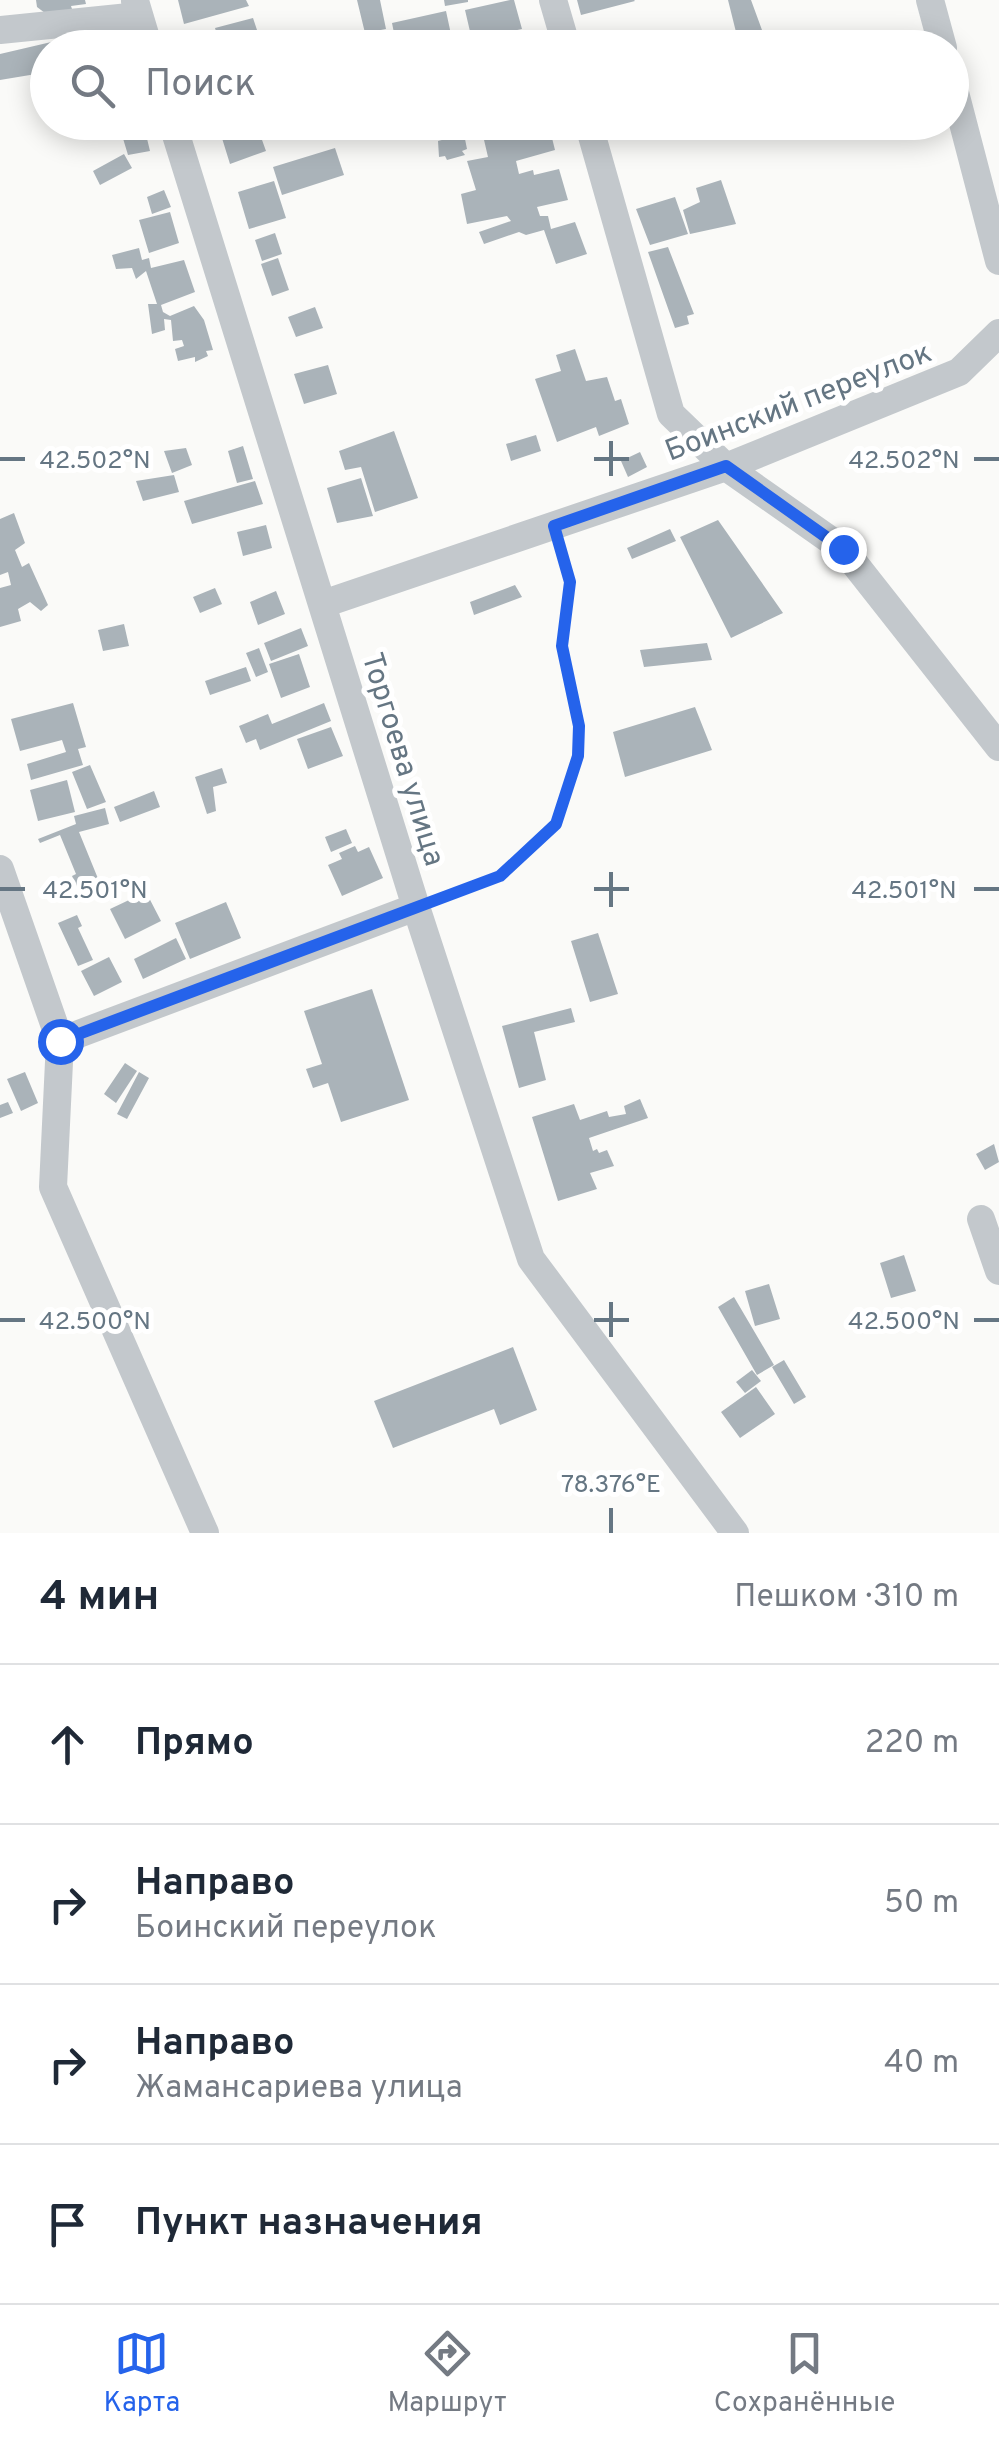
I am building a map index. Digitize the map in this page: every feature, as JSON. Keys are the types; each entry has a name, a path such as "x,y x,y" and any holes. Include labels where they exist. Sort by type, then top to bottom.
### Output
{"street":[{"path":"553,0 562,30"},
{"path":"930,0 938,30"},
{"path":"0,30 137,8"},
{"name":"Торгоева улица","path":"178,140 530,1259 735,1533"},
{"path":"593,140 671,414 726,466 843,549 999,747"},
{"path":"967,140 999,260"},
{"name":"Боинский переулок","path":"323,604 726,466 959,372 999,333"},
{"path":"0,868 60,1041 53,1187 205,1533"},
{"path":"60,1041 416,906"},
{"path":"981,1219 999,1271"}],"path":[{"path":"416,906 500,876 556,824 578,756 579,726 562,646 570,582 554,526"}],"building":[{"path":"36,0 85,0 86,4 71,6 73,12 49,16 37,7"},
{"path":"178,0 246,0 249,6 184,24"},
{"path":"357,0 380,0 386,29 364,30"},
{"path":"444,0 468,0 468,2 445,6"},
{"path":"514,0 522,29 470,30 465,10"},
{"path":"577,0 634,0 635,1 581,15"},
{"path":"728,0 751,0 762,30 736,30"},
{"path":"446,11 450,30 393,30 392,23"},
{"path":"253,18 257,30 216,30"},
{"path":"30,47 30,75 0,80 0,54"},
{"path":"123,140 147,140 150,151 128,155"},
{"path":"223,140 262,140 266,151 230,164"},
{"path":"465,140 467,149 462,151 465,155 447,160 445,156 439,157 438,141"},
{"path":"484,140 552,140 555,150 516,161 519,174 559,169 568,200 537,207 540,216 548,216 551,229 575,222 587,254 556,264 544,230 526,235 519,232 484,244 479,232 511,221 507,216 467,224 461,194 476,190 467,161 488,157"},
{"path":"335,148 344,175 282,195 273,167"},
{"path":"124,154 132,168 100,185 93,171"},
{"path":"721,180 736,224 690,234 683,210 700,202 696,188"},
{"path":"274,181 286,218 249,229 238,192"},
{"path":"164,190 171,207 152,214 147,197"},
{"path":"675,197 688,234 650,245 636,209"},
{"path":"170,212 179,243 149,253 139,220"},
{"path":"275,233 282,254 262,261 255,240"},
{"path":"668,247 694,314 687,316 689,324 675,328 648,252"},
{"path":"139,248 142,260 149,258 151,268 184,260 195,292 161,305 170,316 194,306 204,320 213,350 206,351 208,356 195,362 195,357 178,361 175,349 184,346 182,340 173,341 171,320 164,319 165,330 152,334 148,304 157,304 146,271 136,279 132,268 116,269 112,255"},
{"path":"278,258 289,290 272,296 261,264"},
{"path":"315,307 323,328 296,337 288,317"},
{"path":"575,349 586,381 607,377 615,401 621,399 629,424 599,436 596,427 557,442 535,379 561,371 556,355"},
{"path":"328,365 337,394 304,404 294,374"},
{"path":"394,431 418,498 375,512 361,467 345,470 339,451"},
{"path":"536,435 541,451 511,461 506,444"},
{"path":"243,446 253,479 237,483 228,451"},
{"path":"186,448 192,465 172,473 164,451"},
{"path":"640,452 647,467 628,477 621,461"},
{"path":"174,475 179,492 143,501 136,481"},
{"path":"361,478 373,516 337,523 327,488"},
{"path":"255,481 263,504 192,524 184,501"},
{"path":"14,513 25,543 15,550 22,567 29,563 48,605 41,611 30,602 18,609 21,621 0,627 0,588 11,585 8,572 0,575 0,519"},
{"path":"718,520 783,613 731,638 680,537"},
{"path":"266,525 272,548 243,556 237,532"},
{"path":"670,529 676,541 632,559 627,548"},
{"path":"515,585 522,597 474,615 470,602"},
{"path":"215,588 222,604 200,613 193,597"},
{"path":"276,591 285,614 258,625 250,602"},
{"path":"124,624 129,646 103,651 98,630"},
{"path":"301,628 308,646 271,661 264,643"},
{"path":"707,643 712,660 644,667 640,650"},
{"path":"259,648 268,672 256,677 246,653"},
{"path":"299,654 310,687 281,698 269,664"},
{"path":"246,667 251,681 210,695 205,681"},
{"path":"73,703 86,747 78,749 83,765 31,780 27,764 66,752 62,740 20,751 11,719"},
{"path":"324,703 331,721 260,750 256,739 246,743 239,726 268,714 272,724"},
{"path":"695,707 712,750 625,777 613,732"},
{"path":"331,727 343,756 308,769 297,739"},
{"path":"90,765 106,802 87,809 72,772"},
{"path":"222,768 227,783 213,787 216,811 207,814 195,777"},
{"path":"67,780 75,812 38,821 30,790"},
{"path":"154,791 160,807 120,822 114,807"},
{"path":"105,808 109,824 79,832 99,881 78,889 60,835 40,843 38,839 76,824 74,816"},
{"path":"346,829 352,843 331,852 325,837"},
{"path":"355,846 358,852 369,847 383,878 342,896 328,865 342,859 339,853"},
{"path":"146,892 161,921 125,939 110,909"},
{"path":"226,902 241,938 190,959 175,923"},
{"path":"77,915 82,926 78,928 93,960 78,966 58,923"},
{"path":"598,933 618,994 590,1002 571,941"},
{"path":"176,938 186,959 143,979 134,959"},
{"path":"109,957 122,982 94,996 81,971"},
{"path":"372,989 409,1100 341,1122 328,1083 313,1088 306,1069 322,1064 304,1011"},
{"path":"571,1008 575,1022 534,1032 546,1080 519,1088 502,1026"},
{"path":"125,1063 137,1071 116,1103 104,1094"},
{"path":"25,1072 38,1103 21,1111 7,1079"},
{"path":"139,1072 149,1078 127,1119 117,1114"},
{"path":"640,1099 648,1118 589,1138 593,1151 607,1150 614,1166 590,1173 597,1189 558,1201 532,1117 574,1104 580,1120 607,1111 609,1117 626,1114 624,1106"},
{"path":"8,1102 13,1113 0,1118 0,1105"},
{"path":"994,1144 999,1162 985,1170 976,1154"},
{"path":"904,1255 916,1291 891,1298 880,1263"},
{"path":"769,1284 780,1319 755,1326 745,1291"},
{"path":"734,1297 774,1365 757,1375 718,1307"},
{"path":"513,1347 537,1410 500,1425 494,1409 393,1448 374,1401"},
{"path":"784,1360 806,1397 794,1404 772,1367"},
{"path":"752,1370 761,1381 745,1393 736,1382"},
{"path":"756,1387 775,1414 740,1438 721,1412"}],"route":[{"path":"60,1041 500,876 556,824 578,756 579,726 562,646 570,582 554,526 726,466 843,549"}]}
